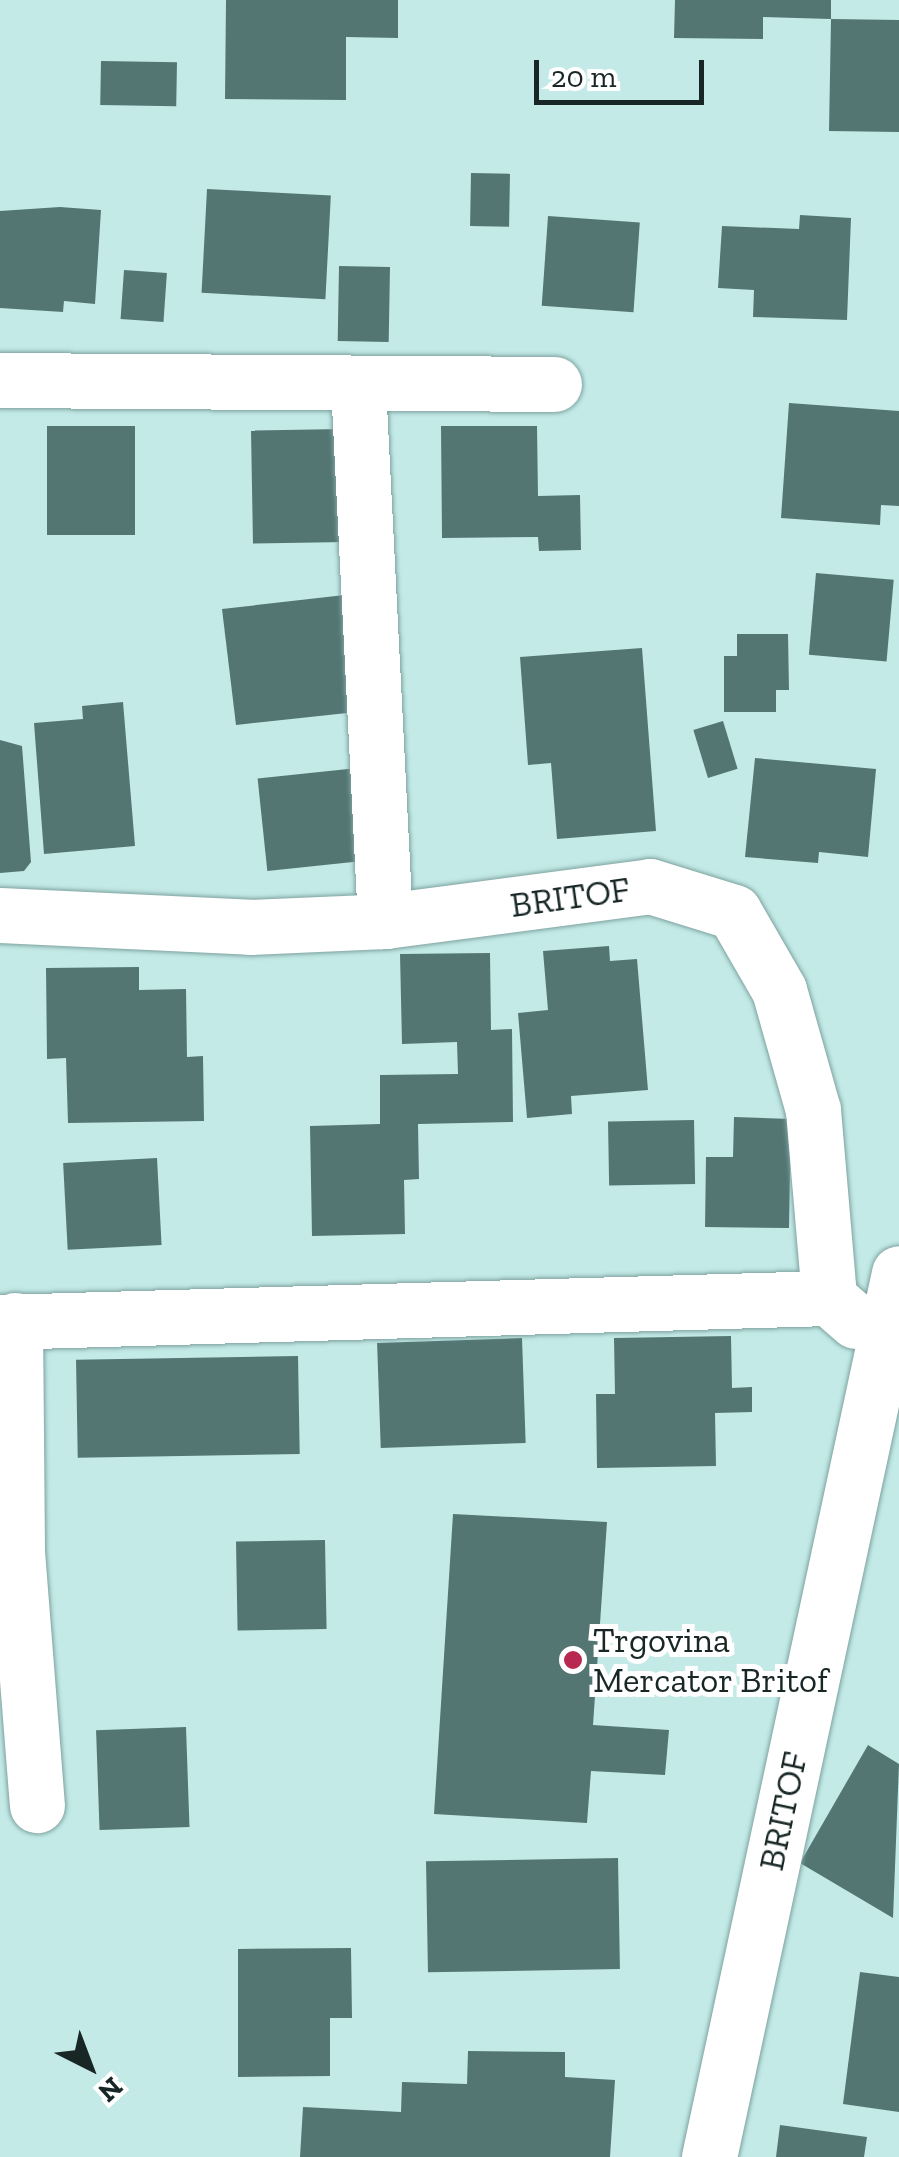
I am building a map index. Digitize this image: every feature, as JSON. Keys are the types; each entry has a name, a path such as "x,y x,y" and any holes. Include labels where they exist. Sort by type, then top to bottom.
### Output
{"street":[{"path":"0,380 554,384"},
{"path":"358,384 384,921"},
{"name":"BRITOF","path":"0,915 250,927 384,921 650,886 734,912 778,990 814,1110 829,1298"},
{"name":"BRITOF","path":"709,2157 899,1273"},
{"path":"37,1805 18,1552 8,1321 829,1298 882,1347"}],"building":[{"path":"226,0 398,0 398,38 346,37 346,100 225,99"},
{"path":"675,0 831,0 831,19 763,17 763,39 674,38"},
{"path":"831,19 899,20 899,132 829,131"},
{"path":"101,61 177,62 176,106 100,105"},
{"path":"471,173 510,174 509,227 470,226"},
{"path":"207,189 331,195 325,299 202,293"},
{"path":"60,207 101,210 95,304 64,301 63,312 0,308 0,211"},
{"path":"800,215 851,218 847,320 753,317 754,290 718,288 722,226 799,229"},
{"path":"548,216 640,222 633,312 542,306"},
{"path":"339,266 390,267 389,342 338,341"},
{"path":"124,270 167,273 163,322 121,319"},
{"path":"789,403 899,411 899,506 881,505 880,525 781,518"},
{"path":"47,426 135,426 135,535 47,535"},
{"path":"441,426 537,426 538,496 580,495 581,550 539,551 538,537 442,538"},
{"path":"344,429 346,542 253,544 251,431"},
{"path":"816,573 894,580 887,661 809,655"},
{"path":"380,591 347,713 236,725 222,609"},
{"path":"737,634 788,634 789,690 776,690 776,712 724,712 724,656 737,656"},
{"path":"642,648 656,831 557,839 551,763 528,765 520,657"},
{"path":"123,702 135,846 44,854 34,723 83,719 82,706"},
{"path":"723,721 738,769 708,778 693,730"},
{"path":"0,740 22,746 31,862 24,871 0,873"},
{"path":"755,758 876,769 868,857 819,852 818,863 745,857"},
{"path":"367,767 377,859 267,871 258,778"},
{"path":"609,946 610,961 637,959 648,1090 571,1096 572,1114 527,1118 518,1013 548,1010 543,951"},
{"path":"490,953 491,1030 512,1029 513,1122 418,1124 419,1179 404,1180 405,1234 312,1236 310,1126 380,1124 380,1075 458,1074 457,1042 402,1044 400,954"},
{"path":"139,967 139,990 186,989 187,1057 203,1056 204,1121 68,1123 66,1058 47,1059 46,968"},
{"path":"734,1117 791,1119 789,1228 705,1227 706,1157 733,1157"},
{"path":"694,1120 695,1184 609,1185 608,1122"},
{"path":"157,1158 162,1245 68,1250 63,1163"},
{"path":"731,1336 732,1388 752,1387 752,1412 715,1413 716,1466 597,1468 596,1394 615,1394 614,1338"},
{"path":"522,1338 526,1443 381,1448 377,1343"},
{"path":"298,1356 300,1454 78,1458 76,1360"},
{"path":"453,1514 607,1522 593,1725 669,1730 665,1775 591,1771 587,1823 434,1814"},
{"path":"325,1540 327,1629 238,1631 236,1542"},
{"path":"186,1727 189,1827 100,1830 96,1730"},
{"path":"868,1745 899,1764 893,1918 800,1863"},
{"path":"618,1858 620,1969 428,1972 426,1861"},
{"path":"351,1948 352,2018 330,2018 330,2076 238,2077 238,1949"},
{"path":"860,1972 899,1977 899,2112 843,2104"},
{"path":"468,2051 565,2052 565,2077 615,2080 610,2157 300,2157 303,2107 401,2112 402,2082 467,2084"},
{"path":"780,2125 867,2137 864,2157 776,2157"}],"place":[{"name":"Trgovina Mercator Britof","path":"573,1660"}]}
